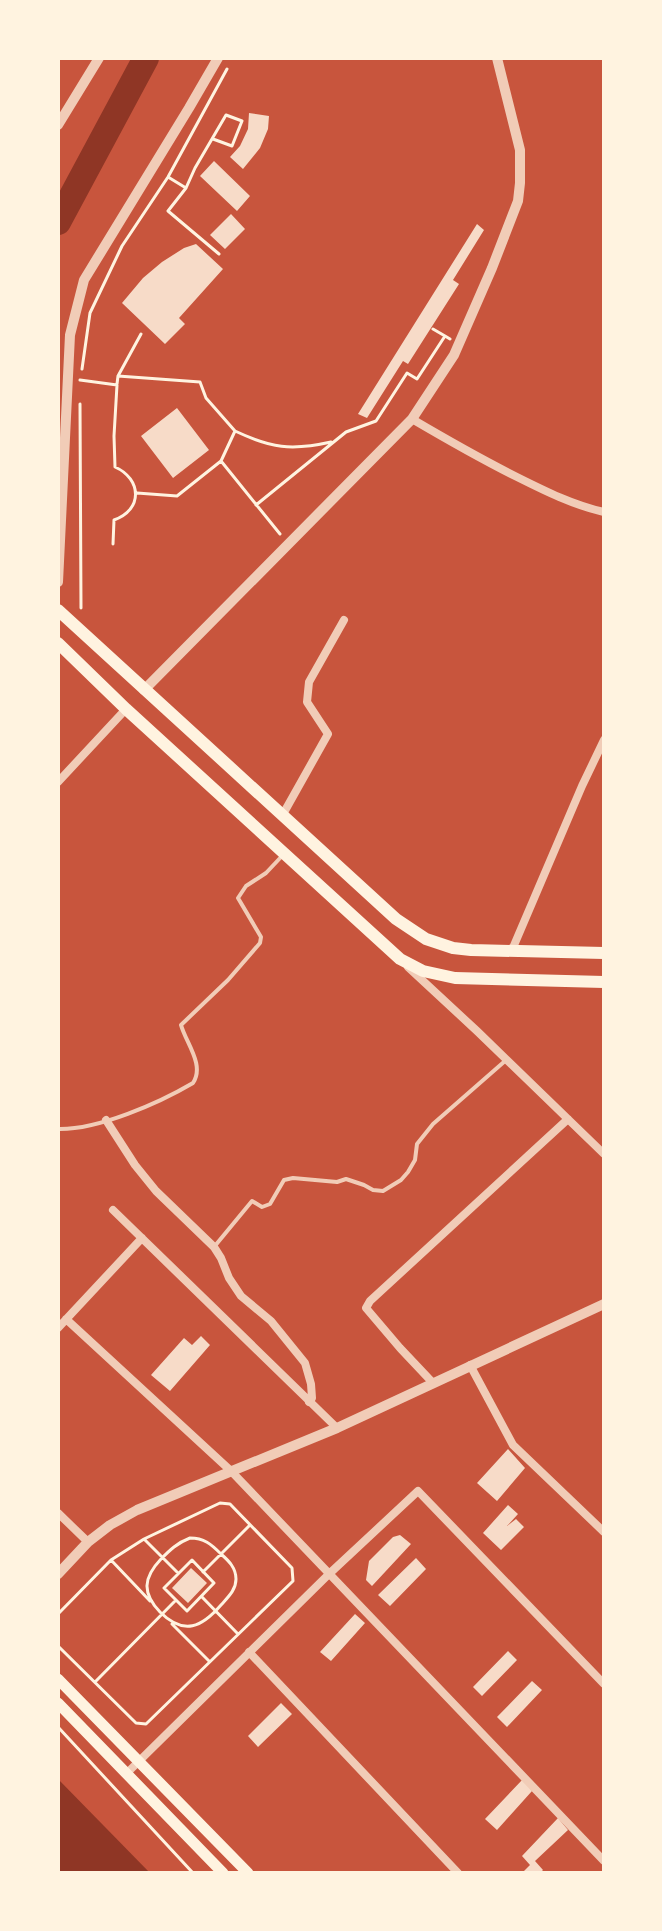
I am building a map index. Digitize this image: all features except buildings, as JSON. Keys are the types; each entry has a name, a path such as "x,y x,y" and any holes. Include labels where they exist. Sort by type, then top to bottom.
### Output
{"main road":[{"path":"58,610 282,816 414,932 439,944 471,950 604,953"},
{"path":"58,643 400,959 423,971 455,978 604,982"},
{"path":"58,1679 248,1873"},
{"path":"58,1703 223,1873"}],"street":[{"path":"58,125 99,58"},
{"path":"58,582 70,335 84,280 218,58"},
{"path":"144,690 412,419 438,382 465,334 518,201 520,150 497,58"},
{"path":"412,419 545,491 585,509 604,512"},
{"path":"282,816 328,734 307,702 309,682 344,620"},
{"path":"58,782 126,709"},
{"path":"512,950 604,740"},
{"path":"400,959 604,1154"},
{"path":"433,1383 366,1308 568,1119"},
{"path":"106,1120 156,1191 214,1247 241,1296 271,1321 305,1363 311,1384 312,1398 309,1402"},
{"path":"113,1210 337,1428"},
{"path":"58,1328 142,1238"},
{"path":"58,1574 88,1542 137,1510 337,1428 604,1304"},
{"path":"66,1319 231,1471 604,1861"},
{"path":"470,1365 513,1445 604,1532"},
{"path":"126,1774 418,1491 604,1684"},
{"path":"58,1513 88,1542"},
{"path":"249,1652 458,1873"}],"lane":[{"path":"58,1129 106,1120 188,1086 197,1079 195,1057 181,1025 256,950 261,937 238,898 246,886 266,873 283,854"},
{"path":"214,1247 252,1201 262,1207 270,1204 284,1180 337,1182 346,1179 383,1191 401,1180 415,1160 417,1144 433,1124 507,1060"}],"path":[{"path":"117,385 80,380 90,313 122,246 168,177 233,58"},
{"path":"213,139 232,146 242,121 226,115 186,188 168,211 219,254"},
{"path":"168,177 186,188"},
{"path":"433,329 455,342"},
{"path":"113,544 114,520 124,516 133,506 137,493 131,478 115,467 118,376 141,334"},
{"path":"256,505 346,432 376,421 407,373 417,379 445,336"},
{"path":"118,376 200,382 206,398 235,431 257,442 286,448 334,442"},
{"path":"80,396 81,608"},
{"path":"137,493 177,496 221,461 235,431"},
{"path":"221,461 280,534"},
{"path":"58,1614 111,1560 144,1539 220,1503 230,1504 292,1568 293,1581 146,1724 136,1723 58,1646"},
{"path":"203,1572 250,1525"},
{"path":"201,1538 221,1553 231,1563 236,1582 233,1592 204,1623 184,1627 172,1622 152,1603 146,1583 153,1568 180,1541 201,1538"},
{"path":"144,1539 178,1574"},
{"path":"111,1560 210,1662"},
{"path":"192,1560 214,1583 187,1611 164,1588 178,1574 192,1560"},
{"path":"201,1597 238,1634"},
{"path":"95,1682 176,1600"},
{"path":"58,1727 193,1873"}],"shaded area":[{"path":"58,1779 150,1873 58,1873"}],"waterway":[{"path":"58,222 146,58"}]}
